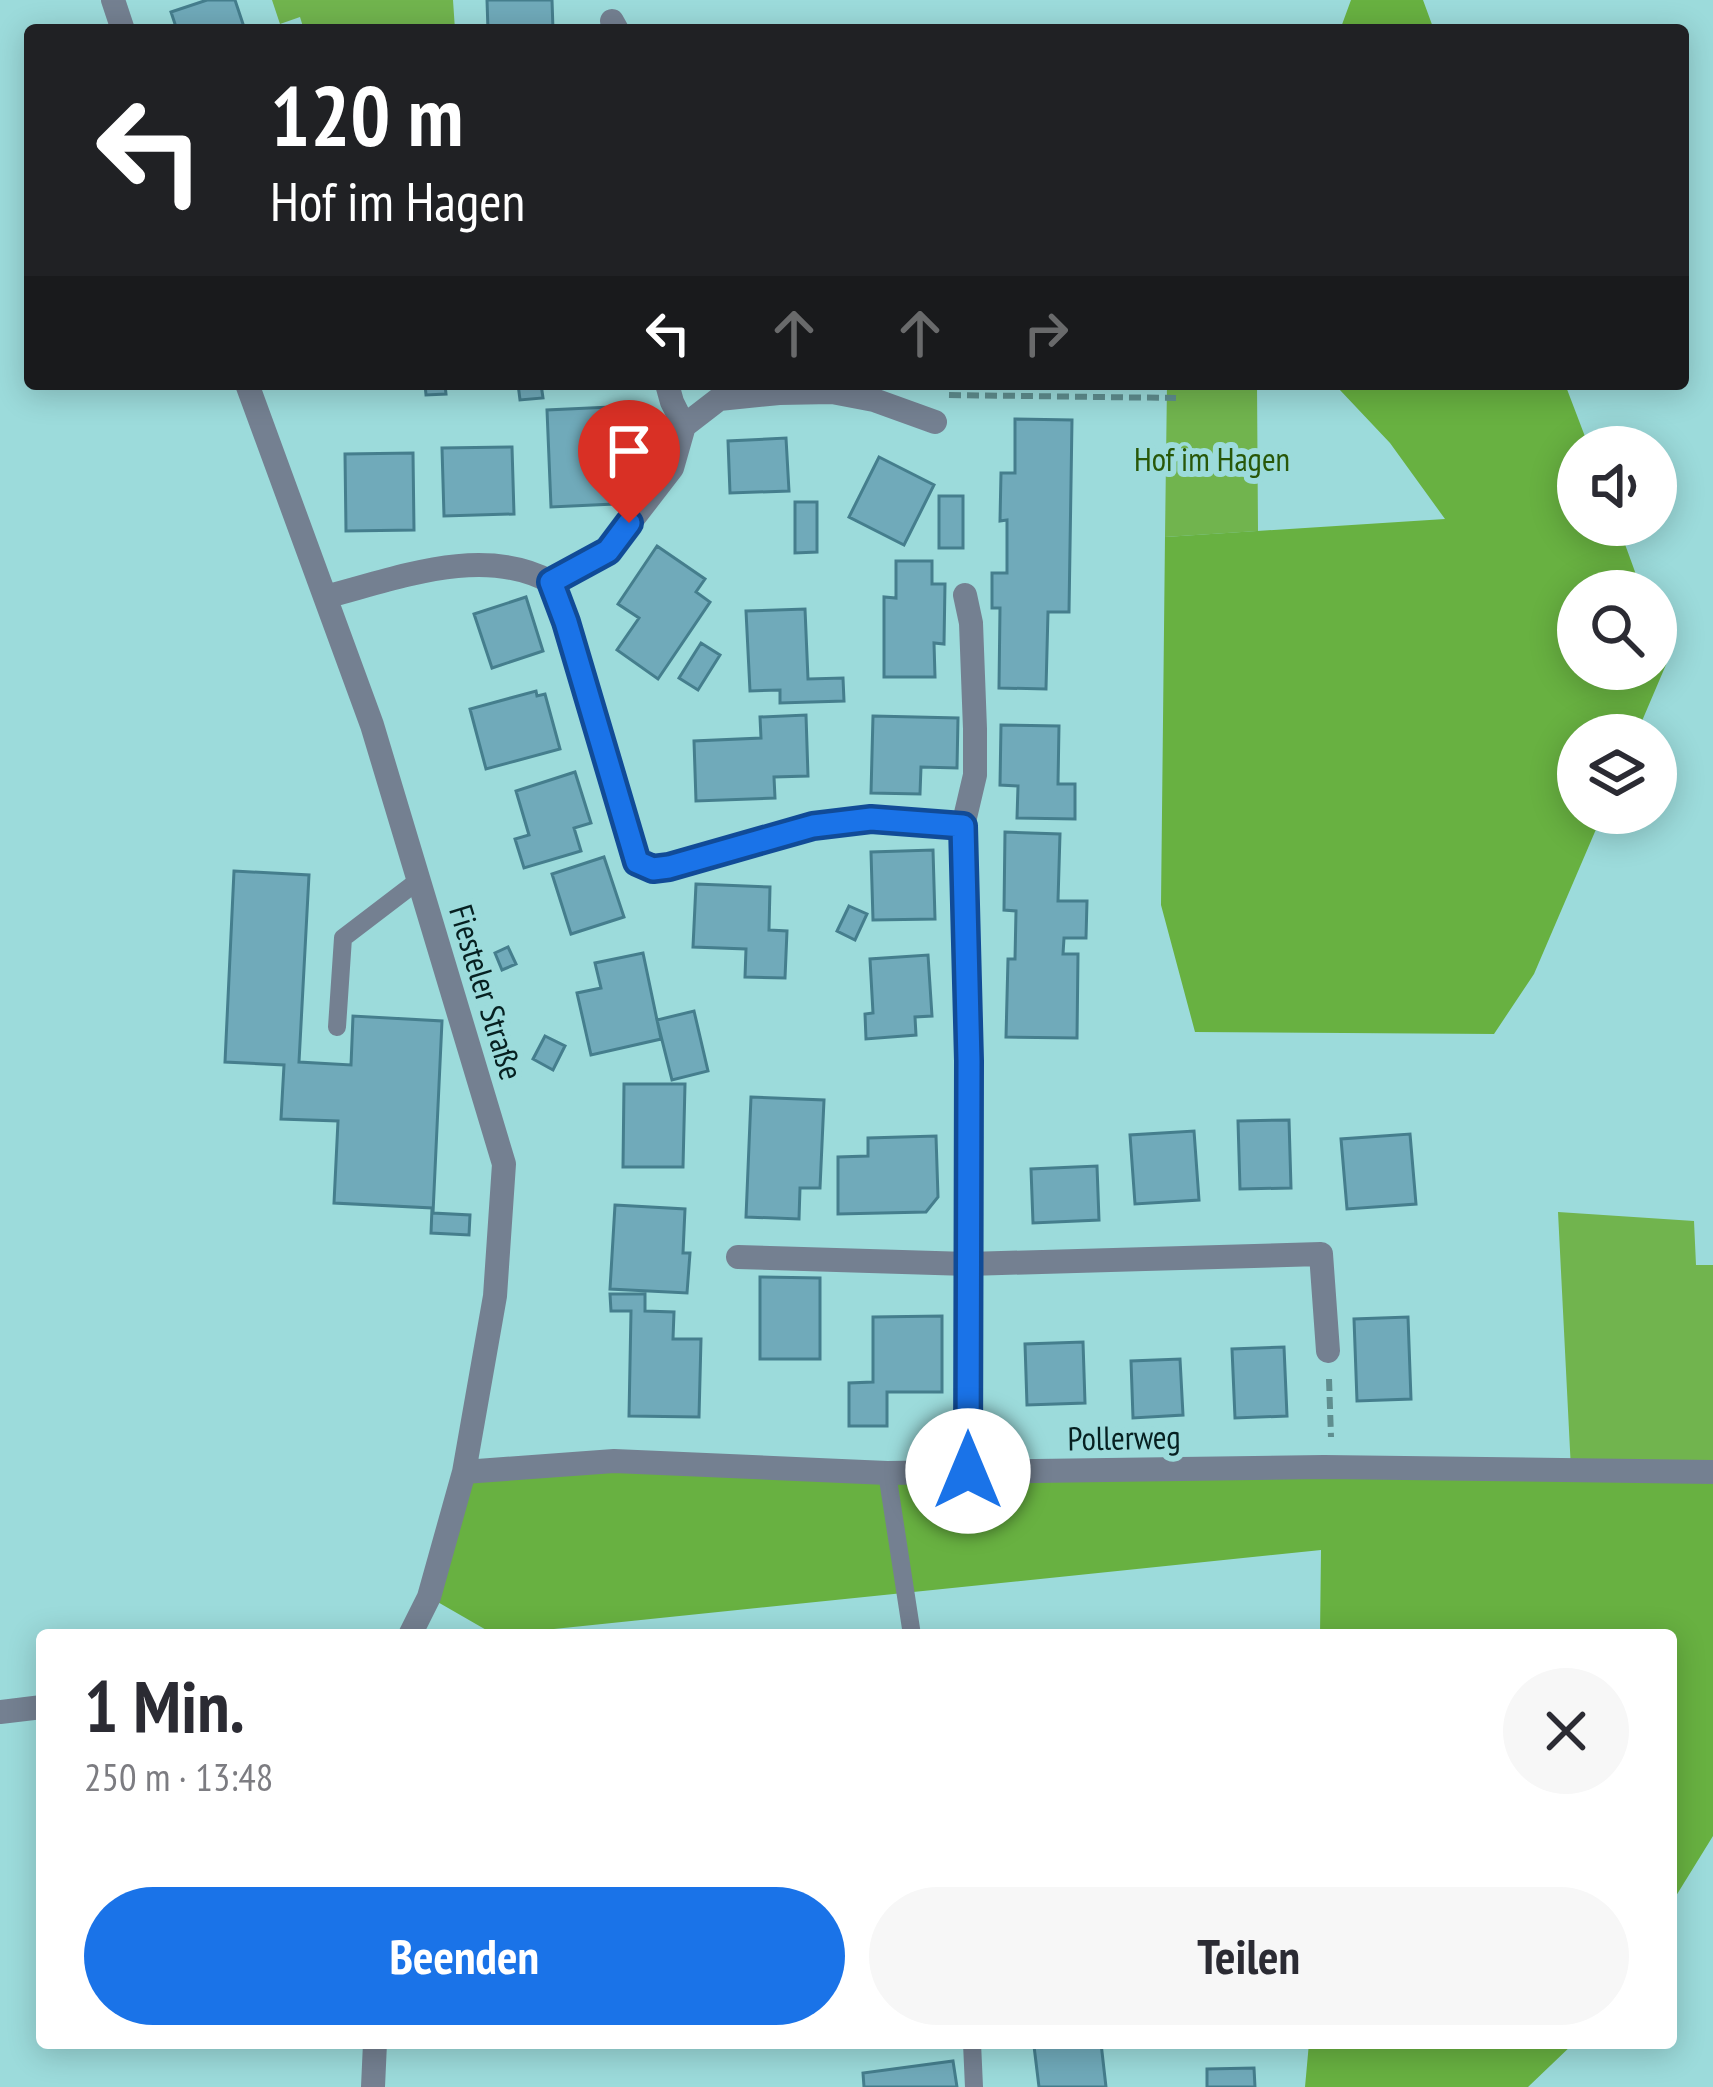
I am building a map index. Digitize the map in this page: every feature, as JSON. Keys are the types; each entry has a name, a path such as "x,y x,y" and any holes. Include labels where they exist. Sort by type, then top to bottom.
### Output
{"street":[{"name":"Fiesteler Straße","path":"249,390 372,725 504,1164 495,1296 464,1472 429,1597 413,1629"},
{"path":"669,390 684,425"},
{"path":"551,582 608,551 672,468 684,425 718,400 832,392 874,400 935,422"},
{"path":"325,597 418,573 467,566 528,569 551,582 637,862 653,869 813,826 871,819 963,826"},
{"path":"965,595 971,622 975,729 974,775 963,826 969,1061 968,1471"},
{"path":"738,1257 968,1264 1321,1254 1328,1351"},
{"name":"Pollerweg","path":"464,1472 614,1461 887,1473 1332,1467 1713,1472"},
{"path":"0,1712 36,1708"},
{"path":"374,2087 375,2049"}],"lane":[{"path":"337,1028 344,938 419,880"},
{"path":"887,1473 911,1629"},
{"path":"972,2049 974,2087"}],"path":[{"path":"936,394 1176,398"},
{"path":"1328,1351 1332,1467"}],"green space":[{"path":"272,0 453,0 455,24 302,24 300,17 280,24"},
{"path":"1351,0 1423,0 1432,24 1342,24"},
{"name":"Hof im Hagen","path":"1167,390 1257,390 1258,531 1165,537"},
{"path":"1340,390 1567,390 1581,426 1557,426 1557,546 1626,546 1634,570 1557,570 1557,690 1655,690 1645,714 1557,714 1557,834 1594,834 1534,974 1494,1034 1195,1032 1161,905 1165,537 1445,519 1390,443"},
{"path":"1558,1212 1694,1221 1696,1265 1713,1265 1713,1472 1571,1470"},
{"path":"464,1472 1713,1472 1713,1836 1677,1894 1677,1629 1320,1629 1321,1550 553,1629 485,1629 429,1597"},
{"path":"1308,2049 1568,2049 1528,2087 1305,2087"}],"building":[{"path":"207,0 235,0 243,24 175,24 171,12"},
{"path":"487,0 552,0 553,24 488,24"},
{"path":"426,390 446,390 446,394 426,395"},
{"path":"519,390 542,390 543,398 520,400"},
{"path":"610,407 614,504 551,507 547,410"},
{"path":"1015,419 1072,420 1069,612 1048,612 1046,689 999,688 1000,608 992,608 992,573 1007,573 1007,520 1000,521 1001,473 1015,473"},
{"path":"786,438 789,491 730,493 728,441"},
{"path":"512,447 514,514 444,516 442,448"},
{"path":"413,453 414,530 346,531 345,454"},
{"path":"879,457 934,485 904,545 849,517"},
{"path":"939,496 963,496 963,548 939,548"},
{"path":"795,502 817,502 817,552 795,553"},
{"path":"657,546 705,579 696,592 710,602 658,679 617,650 639,618 618,604"},
{"path":"896,561 932,561 932,584 945,584 944,644 934,643 935,677 884,677 884,597 896,598"},
{"path":"526,597 543,651 492,668 474,614"},
{"path":"805,609 808,679 843,678 844,701 780,703 780,690 750,691 746,611"},
{"path":"701,643 720,655 698,690 679,678"},
{"path":"536,691 537,696 545,694 560,749 486,769 470,709"},
{"path":"806,715 808,776 774,777 775,798 696,801 694,741 761,738 760,717"},
{"path":"873,716 958,718 957,768 921,767 920,794 871,793"},
{"path":"1001,725 1059,726 1058,784 1075,784 1075,819 1017,818 1018,786 1000,785"},
{"path":"575,772 591,823 574,828 581,851 524,868 515,839 529,835 516,791"},
{"path":"1005,832 1060,834 1058,901 1087,901 1086,938 1064,938 1063,954 1078,954 1077,1038 1006,1037 1008,959 1015,959 1016,911 1004,910"},
{"path":"933,850 935,919 873,920 871,852"},
{"path":"604,857 624,917 571,934 552,874"},
{"path":"234,871 309,875 299,1062 351,1065 353,1016 442,1021 433,1213 470,1215 469,1235 431,1233 432,1208 334,1203 338,1121 281,1119 284,1065 225,1062"},
{"path":"696,884 770,887 769,930 787,931 785,978 745,977 746,949 693,947"},
{"path":"849,906 867,914 855,940 837,931"},
{"path":"508,947 516,964 502,970 495,953"},
{"path":"643,953 661,1039 591,1055 577,993 601,988 595,963"},
{"path":"928,955 932,1016 915,1017 916,1035 866,1039 865,1014 873,1013 870,959"},
{"path":"694,1011 708,1071 672,1080 657,1020"},
{"path":"545,1036 565,1046 553,1070 533,1059"},
{"path":"624,1084 685,1084 683,1167 623,1167"},
{"path":"751,1097 824,1100 820,1188 800,1188 799,1219 746,1217"},
{"path":"1289,1120 1291,1188 1240,1189 1238,1121"},
{"path":"1194,1131 1199,1200 1135,1204 1130,1135"},
{"path":"1410,1134 1416,1204 1347,1209 1341,1139"},
{"path":"936,1136 938,1197 926,1212 838,1214 838,1157 868,1156 868,1138"},
{"path":"1097,1166 1099,1220 1033,1223 1031,1169"},
{"path":"615,1205 685,1209 683,1253 690,1253 687,1293 610,1289"},
{"path":"760,1277 820,1278 820,1359 760,1359"},
{"path":"610,1294 645,1294 645,1311 674,1312 673,1339 701,1339 699,1417 629,1416 631,1311 611,1311"},
{"path":"942,1316 942,1392 887,1392 887,1426 849,1426 849,1383 873,1382 873,1317"},
{"path":"1408,1317 1411,1399 1357,1401 1354,1319"},
{"path":"1083,1342 1085,1403 1027,1405 1025,1344"},
{"path":"1284,1347 1287,1416 1235,1418 1232,1349"},
{"path":"1180,1359 1183,1415 1133,1418 1131,1361"},
{"path":"1034,2049 1102,2049 1106,2087 1039,2087"},
{"path":"953,2061 957,2087 864,2087 863,2073"},
{"path":"1254,2068 1255,2087 1207,2087 1207,2069"}],"route":[{"path":"629,523 608,551 551,582 637,862 653,869 669,867 813,826 871,819 963,826 969,1061 968,1471"}]}
